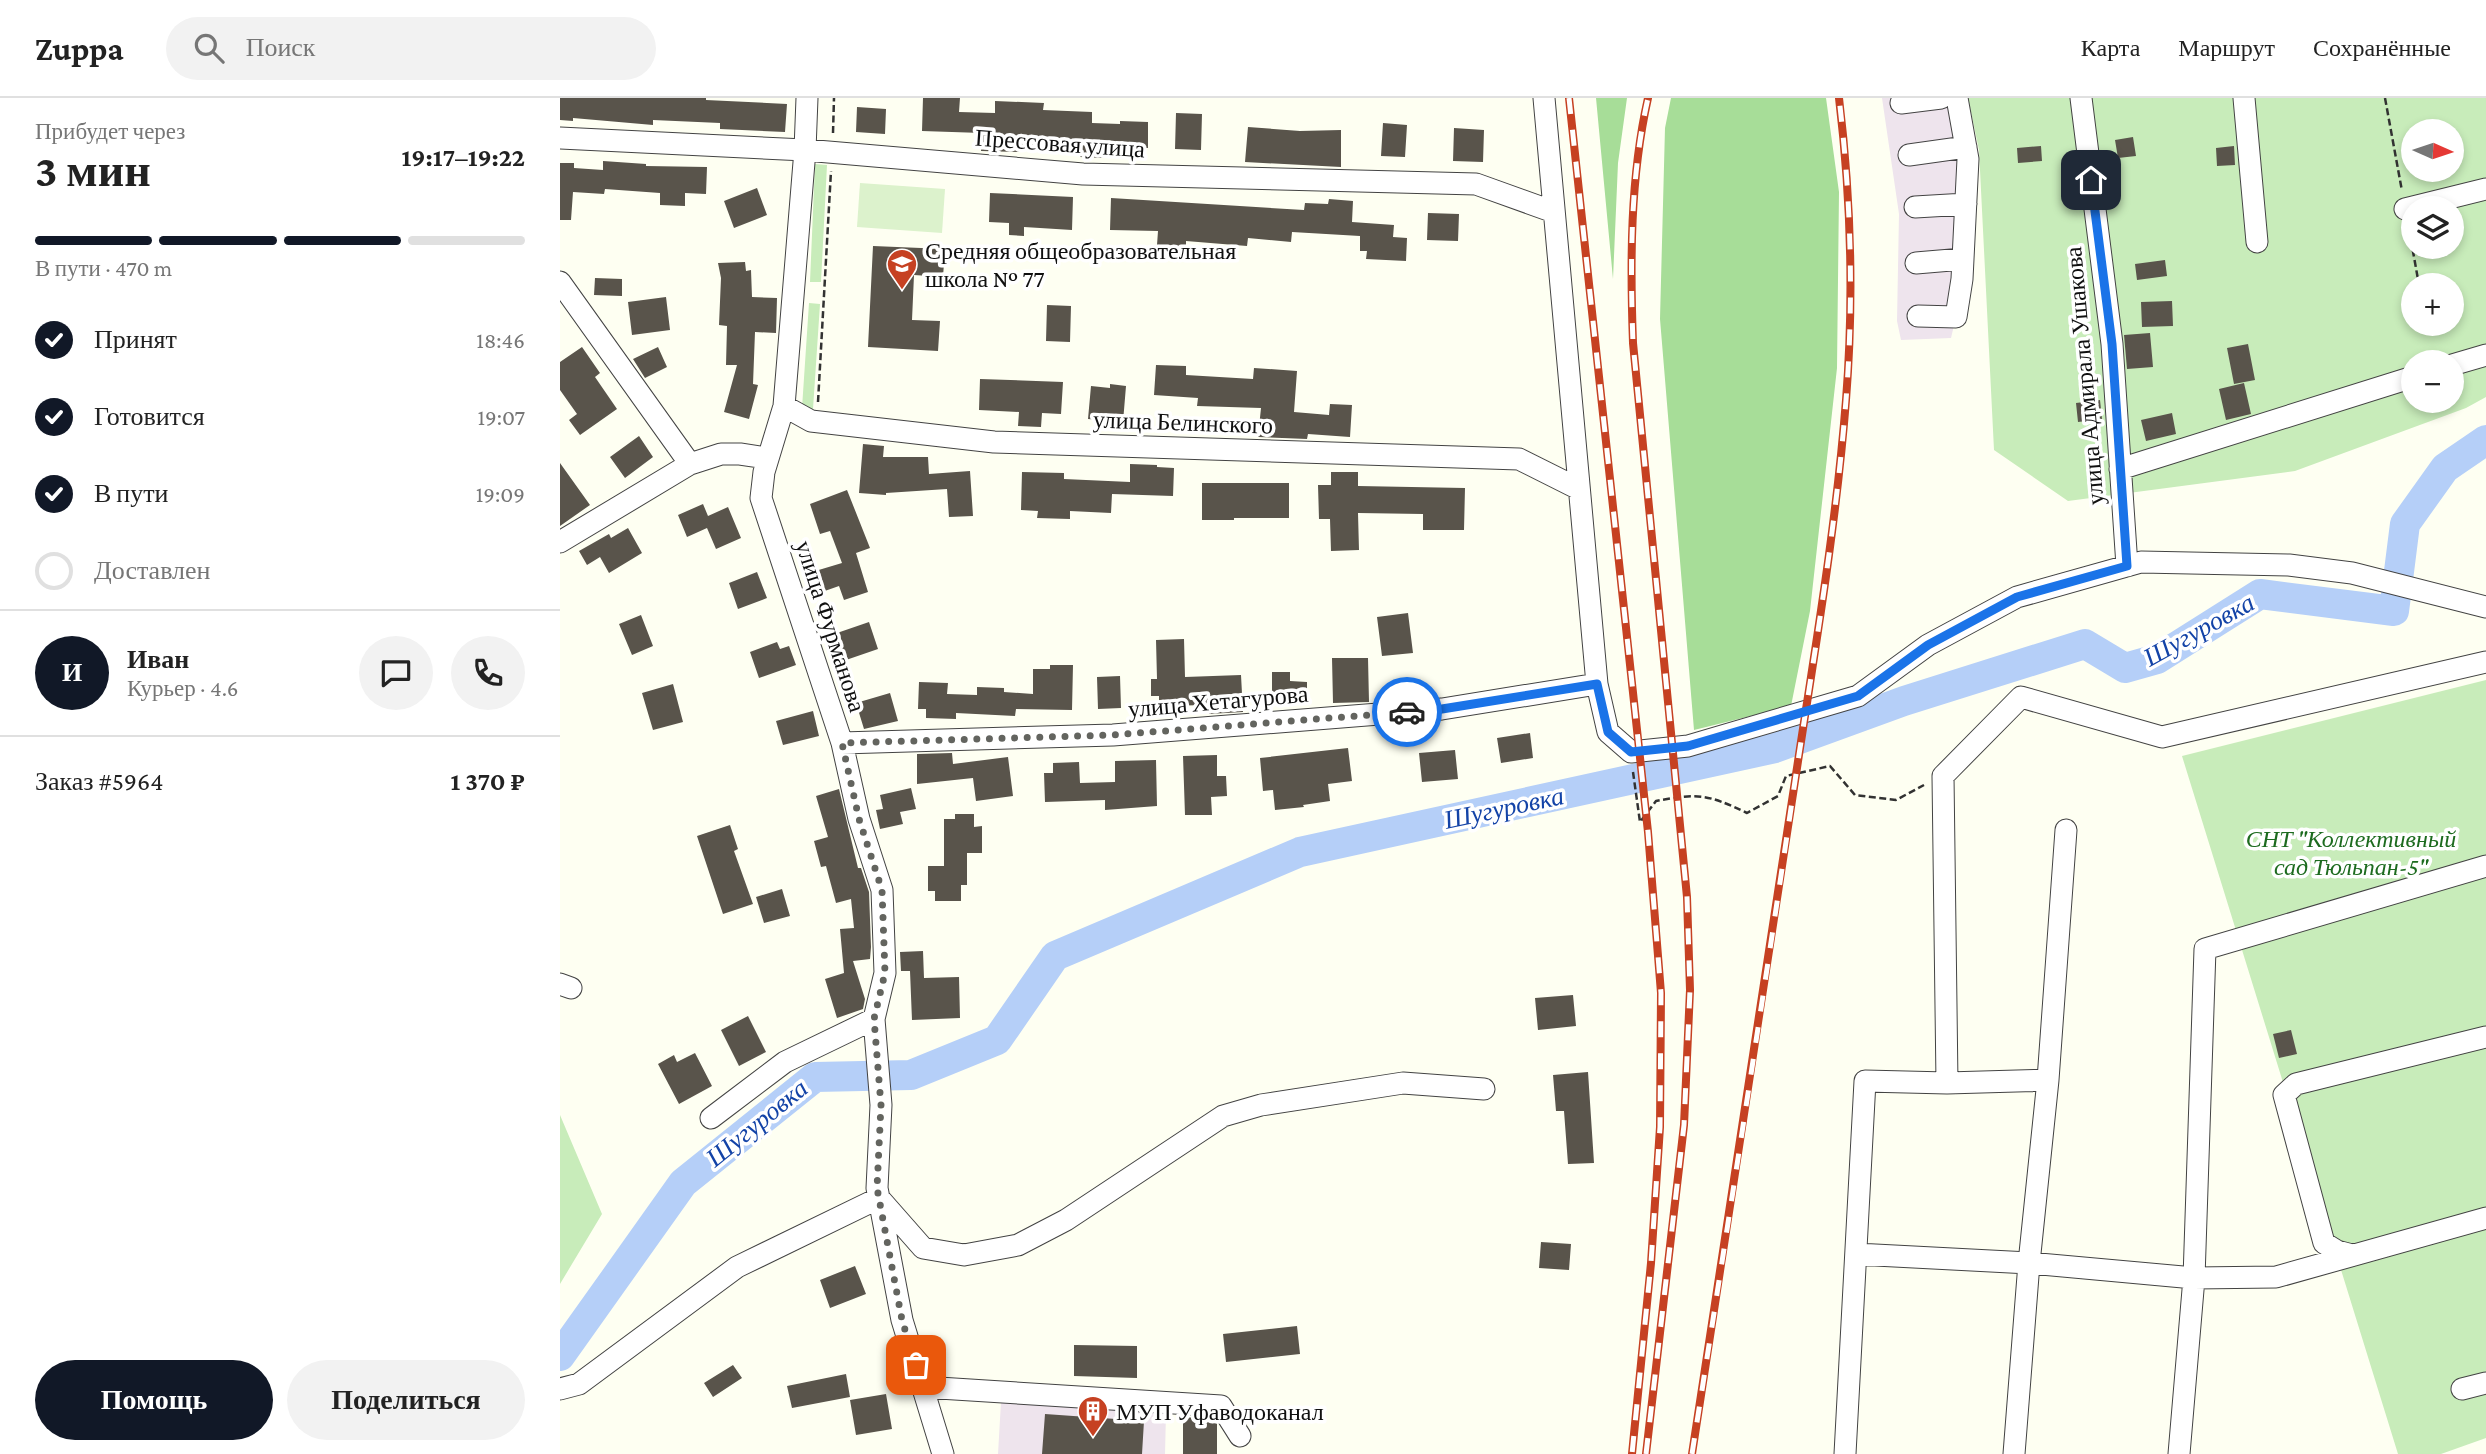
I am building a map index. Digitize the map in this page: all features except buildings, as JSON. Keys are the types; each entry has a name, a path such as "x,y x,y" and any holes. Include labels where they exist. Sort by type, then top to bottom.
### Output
{"street":[{"name":"улица Фурманова","path":"807,98 784,405 767,458 761,498 842,743 859,819 882,890 885,973 874,1019 881,1105 879,1198 902,1320 943,1454"},
{"path":"1544,98 1597,684 1608,732 1631,752 1688,746 1858,696 1928,645 2017,597 2141,562 2289,565 2352,573 2486,607"},
{"path":"1901,103 1941,98"},
{"path":"1917,316 1956,317 1963,259 1968,159 1957,98"},
{"name":"улица Адмирала Ушакова","path":"2081,98 2112,344 2127,566"},
{"path":"2244,98 2257,242"},
{"name":"Прессовая улица","path":"560,138 805,150 1083,174 1476,184 1554,212"},
{"path":"1909,155 1966,147"},
{"path":"2458,196 2486,189"},
{"path":"1915,207 1966,204"},
{"path":"1916,263 1963,259"},
{"path":"560,282 690,464"},
{"path":"2464,361 2486,355"},
{"path":"2120,469 2401,381"},
{"name":"улица Белинского","path":"784,405 811,421 994,442 1518,459 1579,489"},
{"path":"560,542 690,464 721,454 767,458"},
{"path":"1947,1083 1943,776 2021,697 2162,737 2486,662"},
{"name":"улица Хетагурова","path":"842,743 1113,735 1442,709 1597,684"},
{"path":"2014,1454 2029,1263 2049,1080 2066,830"},
{"path":"2179,1454 2194,1278 2205,949 2486,866"},
{"path":"711,1118 785,1062 874,1019"},
{"path":"2352,1255 2337,1251 2324,1242 2284,1095 2296,1084 2486,1037"},
{"path":"1845,1454 1865,1081 1947,1083 2049,1080"},
{"path":"560,1389 579,1384 737,1267 879,1198 923,1248 964,1255 1018,1245 1066,1220 1223,1116 1261,1105 1403,1083 1484,1088"},
{"path":"1856,1254 2029,1263 2194,1278 2276,1277 2486,1218"},
{"path":"2462,1389 2486,1383"},
{"path":"923,1387 1221,1406 1240,1436"}],"path":[{"path":"817,422 834,98"},
{"path":"1636,791 1640,822 1656,802 1689,795 1716,798 1747,813 1778,796 1786,776 1830,766 1855,795 1896,800 1943,776"}],"shaded area":[{"path":"1882,98 1960,98 1956,317 1951,338 1901,340 1897,321 1899,214"},
{"path":"1001,1402 1166,1413 1165,1454 998,1454"}],"green space":[{"path":"1596,98 1627,98 1618,163 1613,279"},
{"path":"1671,98 1826,98 1839,192 1837,368 1810,611 1791,706 1694,730 1660,319 1665,128"},
{"path":"1968,98 2486,98 2486,397 2464,409 2464,350 2401,350 2401,413 2452,413 2295,471 2068,501 1994,450 1979,150"},
{"path":"815,164 827,165 821,282 810,282"},
{"path":"860,183 945,189 942,233 857,227"},
{"path":"809,303 820,304 813,409 802,408"},
{"name":"СНТ \"Коллективный сад Тюльпан-5\"","path":"2486,680 2486,1438 2441,1454 2398,1454 2182,756"},
{"path":"560,1115 602,1214 560,1284"}],"waterway":[{"name":"Шугуровка","path":"560,1356 683,1183 815,1077 911,1075 997,1040 1055,956 1300,852 1775,748 1904,701 2085,644 2125,668 2157,659 2260,594 2394,611 2405,524 2445,468 2486,440"}],"railway":[{"path":"1569,98 1648,832 1661,993 1660,1127 1651,1263 1632,1454"},
{"path":"1646,1454 1684,1125 1690,990 1687,897 1633,343 1633,220 1638,159 1648,98"},
{"path":"1692,1454 1817,639 1842,448 1850,286 1849,211 1839,98"}],"way so far":[{"path":"916,1365 902,1320 877,1188 881,1105 874,1019 885,973 882,890 859,819 842,743 1113,735 1407,712"}],"place":[{"name":"Средняя общеобразовательная школа № 77","path":"902,291"},
{"name":"МУП Уфаводоканал","path":"1093,1438"}],"route":[{"path":"1407,712 1442,709 1597,684 1608,732 1631,752 1688,746 1858,696 1928,645 2017,597 2127,566 2112,344 2091,180"}]}
